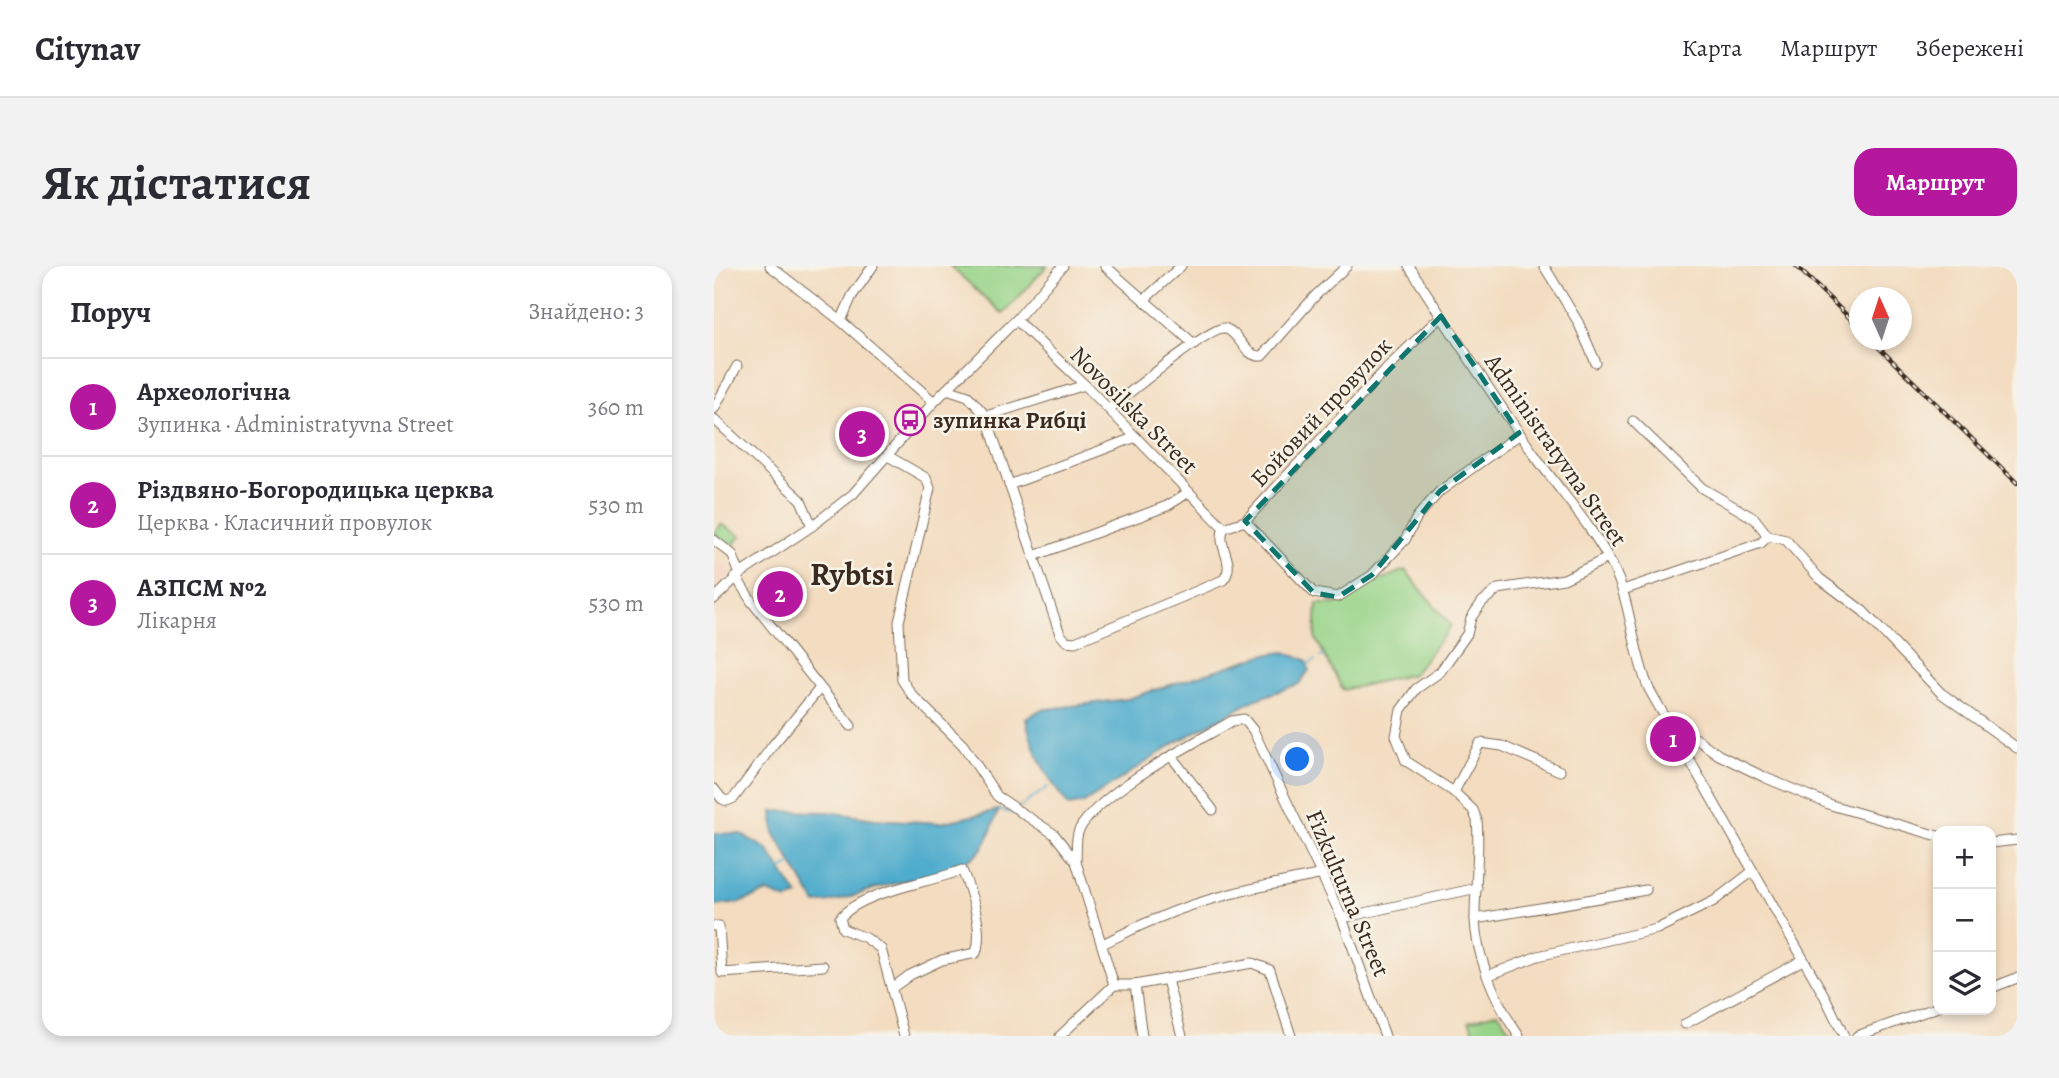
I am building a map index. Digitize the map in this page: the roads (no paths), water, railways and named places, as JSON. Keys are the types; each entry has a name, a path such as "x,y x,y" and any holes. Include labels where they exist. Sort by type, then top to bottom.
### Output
{"street":[{"path":"770,266 841,321 934,402"},
{"path":"786,278 792,266"},
{"path":"841,321 852,296 873,266"},
{"path":"714,599 738,575 812,526 853,494 934,402 1016,320 1063,266"},
{"path":"1105,266 1194,344"},
{"path":"1144,300 1181,266"},
{"path":"1109,410 1216,330 1223,328 1229,331 1251,354 1262,356 1315,295 1347,266"},
{"name":"Administratyvna Street","path":"1409,266 1520,434 1584,520 1608,558 1623,590 1640,668 1649,689 1754,871 1844,1036"},
{"path":"1544,266 1567,302 1596,363"},
{"name":"Бойовий провулок","path":"1224,528 1245,521 1386,369 1441,316"},
{"name":"Novosilska Street","path":"1016,320 1084,385 1224,528"},
{"path":"714,409 737,366"},
{"path":"986,416 1084,385"},
{"path":"947,389 968,396 986,416 1060,634 1066,641 1075,642 1223,580 1229,568 1221,539 1224,528"},
{"path":"714,419 801,500 812,526"},
{"path":"1633,421 1702,488 1755,519 1768,536 1786,540 1819,578 1863,611 1941,693 2017,748"},
{"path":"1245,521 1314,593 1338,597 1372,575 1405,540 1417,517 1440,491 1520,434"},
{"path":"1009,485 1136,437"},
{"path":"888,456 926,478 930,488 899,622 902,680 912,695 962,745 997,796 1054,834 1076,862 1114,985"},
{"path":"1034,556 1167,506 1189,492"},
{"path":"1623,590 1761,543 1768,536"},
{"path":"714,540 732,554 738,575 752,602 851,726"},
{"path":"1518,1036 1508,1022 1487,976 1475,919 1478,820 1473,810 1454,792 1406,761 1396,736 1401,710 1416,689 1440,672 1467,634 1471,618 1482,602 1498,589 1564,579 1608,558"},
{"path":"714,789 722,799 727,801 734,798 772,745 820,688"},
{"name":"Fizkulturna Street","path":"1171,756 1232,721 1244,719 1253,730 1342,918 1385,1036"},
{"path":"1678,739 1695,738 1719,755 1831,805 1933,835"},
{"path":"1454,792 1480,743 1502,746 1560,771"},
{"path":"1076,862 1078,832 1100,806 1171,756 1213,810"},
{"path":"1996,842 2017,840"},
{"path":"892,988 910,975 942,960 976,953 979,944 976,920 962,870 872,897 848,908 840,918 843,929 866,938 881,949 904,1036"},
{"path":"1487,976 1538,956 1657,929 1714,901 1754,871"},
{"path":"1102,944 1157,918 1271,884 1323,874"},
{"path":"1342,918 1477,888"},
{"path":"1475,919 1646,890"},
{"path":"717,926 722,973 823,967"},
{"path":"1685,1024 1803,960"},
{"path":"1060,1036 1114,985 1167,980 1252,963 1270,970 1291,1036"},
{"path":"1996,986 2017,978"},
{"path":"1167,980 1182,1036"},
{"path":"1135,985 1142,1036"},
{"path":"1857,1036 1933,1009"}],"water":[{"path":"1284,652 1306,660 1309,670 1299,684 1254,700 1175,743 1084,803 1069,806 1048,776 1032,743 1026,719 1040,710 1127,699 1263,655"},
{"path":"999,810 983,847 962,863 938,873 816,904 774,833 773,811 829,812 875,819 940,823"},
{"path":"714,833 741,834 767,849 798,896 787,900 768,892 739,903 714,906"}],"waterway":[{"path":"1307,665 1315,660"},
{"path":"1020,807 1048,787"},
{"path":"999,810 1013,813"},
{"path":"781,870 792,864"}],"railway":[{"path":"1796,266 1849,317"},
{"path":"1881,350 2017,483"}],"place":[{"name":"зупинка Рибці","path":"910,420"},
{"name":"АЗПСМ №2","path":"862,434"},
{"name":"Різдвяно-Богородицька церква","path":"780,594"},
{"name":"Археологічна","path":"1673,739"}],"district":[{"name":"Rybtsi","path":"852,574"}]}
